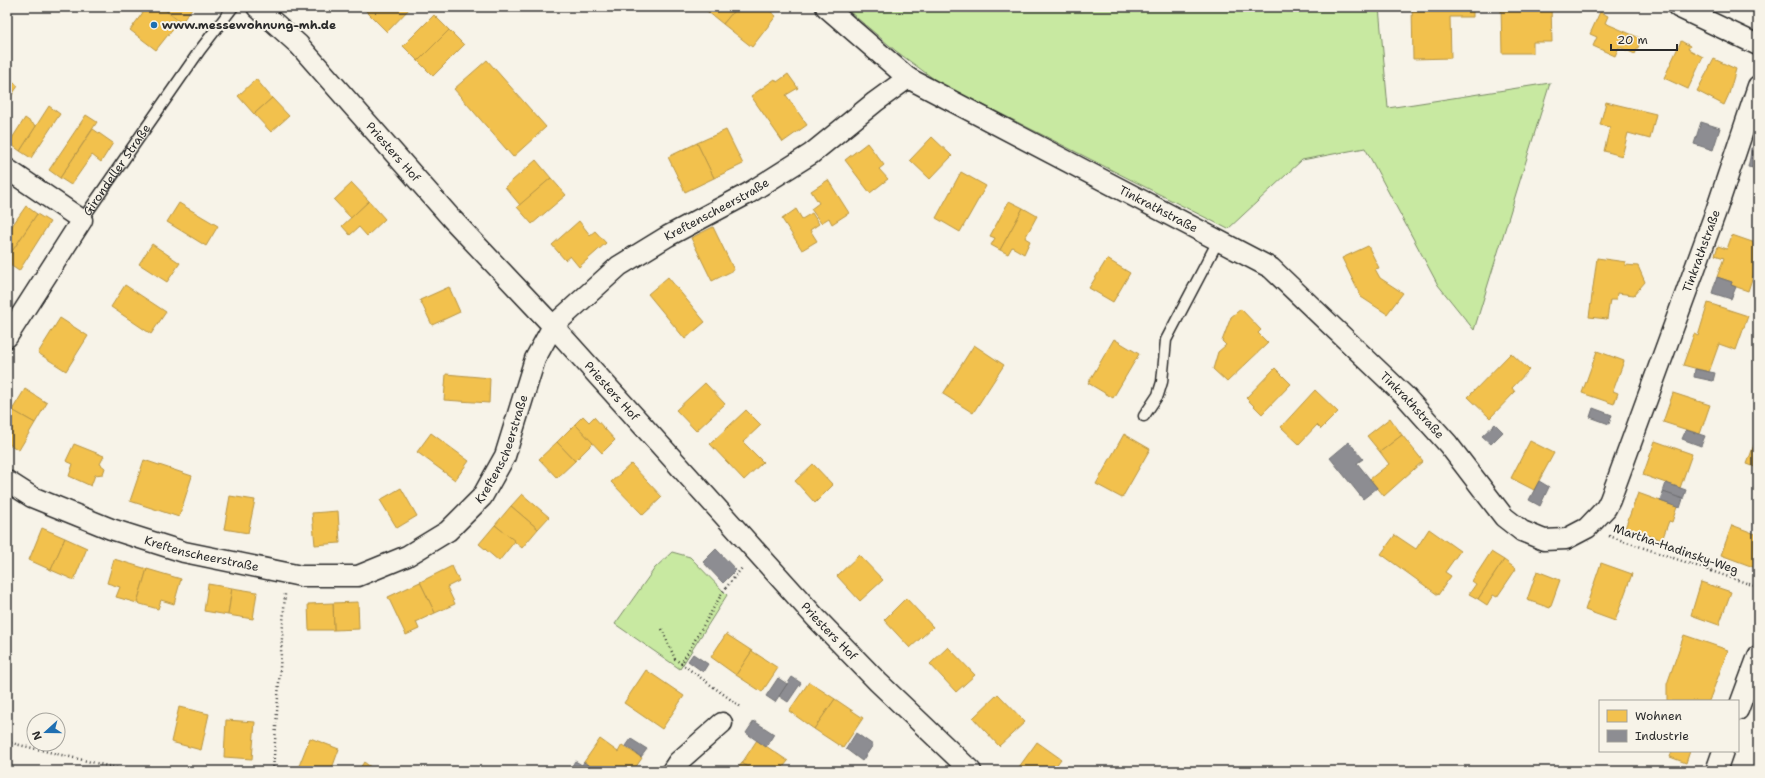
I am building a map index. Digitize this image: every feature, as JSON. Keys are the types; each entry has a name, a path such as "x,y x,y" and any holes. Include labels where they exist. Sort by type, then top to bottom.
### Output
{"street":[{"name":"Priesters Hof","path":"257,7 299,45 452,219 553,326 816,618 878,682 971,771"},
{"name":"Tinkrathstraße","path":"826,7 908,78 1271,268 1400,391 1448,444 1511,524 1522,531 1544,540 1566,539 1587,528 1606,508 1610,500 1716,211 1758,86"},
{"path":"1678,7 1758,45"},
{"name":"Kreftenscheerstraße","path":"7,481 32,497 118,531 184,552 301,576 358,576 407,556 448,531 482,497 505,456 535,359 553,326 619,266 668,236 749,193 811,154 875,102 908,78"},
{"path":"7,169 82,220"},
{"name":"Girondeller Straße","path":"7,337 82,220"},
{"path":"1739,707 1758,656"},
{"path":"672,771 678,762 722,723"},
{"path":"1716,771 1723,752"}],"lane":[{"name":"Girondeller Straße","path":"82,220 200,50 233,7"},
{"path":"1144,416 1158,395 1162,382 1166,340 1218,241"}],"path":[{"name":"Martha-Hadinsky-Weg","path":"1587,528 1758,588"},
{"path":"681,664 724,590 744,566"},
{"path":"273,771 286,573"},
{"path":"662,629 675,659 741,707"},
{"path":"7,742 129,771"}],"green space":[{"path":"844,7 1379,7 1388,108 1550,83 1474,330 1438,285 1365,148 1302,160 1228,229 938,82 896,51"},
{"path":"672,552 690,557 727,595 680,669 615,624 655,568"}],"building: Wohnen":[{"name":"www.messewohnung-mh.de","path":"147,7 161,7 179,21 156,50 130,30"},
{"path":"161,7 193,7 182,22"},
{"path":"411,7 387,32 363,8"},
{"path":"702,7 737,7 723,24"},
{"path":"737,7 765,7 776,16 752,47 723,24"},
{"path":"1412,7 1473,7 1473,17 1450,17 1451,58 1413,59"},
{"path":"1501,7 1551,7 1552,42 1533,42 1533,53 1502,53"},
{"path":"1600,12 1608,16 1605,23 1642,39 1635,54 1619,47 1615,56 1593,46 1597,37 1590,34"},
{"path":"434,15 449,30 418,61 403,46"},
{"path":"449,30 464,45 433,76 418,61"},
{"path":"1681,41 1690,46 1688,49 1703,57 1688,89 1664,78"},
{"path":"1714,59 1736,69 1729,94 1724,105 1697,91"},
{"path":"487,60 546,127 513,157 454,89"},
{"path":"788,74 798,88 786,95 807,125 783,142 751,96 775,79 777,82"},
{"path":"256,79 272,98 254,114 238,96"},
{"path":"10,80 18,86 7,102 7,84"},
{"path":"272,98 289,116 271,132 254,114"},
{"path":"1606,102 1656,114 1650,139 1628,133 1622,156 1604,151 1610,127 1600,125"},
{"path":"49,106 60,114 31,158 20,151"},
{"path":"86,115 97,122 60,178 49,170"},
{"path":"25,118 36,126 20,151 9,143"},
{"path":"93,129 113,143 101,162 92,155 71,185 60,178"},
{"path":"726,130 743,164 714,178 697,143"},
{"path":"932,137 952,156 930,179 910,160"},
{"path":"697,143 714,178 685,192 668,157"},
{"path":"867,143 884,165 879,169 888,179 870,193 845,160"},
{"path":"536,160 551,178 520,205 505,187"},
{"path":"961,172 986,186 960,232 936,218"},
{"path":"551,178 566,195 532,224 517,207"},
{"path":"828,180 849,213 832,224 829,218 821,223 811,209 819,203 811,191"},
{"path":"352,183 369,201 351,218 334,200"},
{"path":"369,201 385,219 367,236 359,227 350,235 342,226"},
{"path":"1009,201 1023,208 1000,250 991,245 995,238 990,236"},
{"path":"179,203 218,226 206,246 167,222"},
{"path":"26,206 37,214 7,259 7,237 9,235 7,233"},
{"path":"1023,208 1037,216 1025,238 1030,241 1024,254 1012,247 1008,254 1000,250"},
{"path":"796,209 802,219 812,213 819,224 810,230 817,241 802,250 782,219"},
{"path":"37,214 50,222 19,271 7,263 7,259"},
{"path":"579,221 590,235 595,231 606,243 579,267 570,256 565,260 552,245"},
{"path":"713,227 734,270 712,281 691,238"},
{"path":"1732,235 1758,244 1758,261 1748,291 1731,285 1732,282 1717,277 1724,258 1715,255 1718,246 1727,249"},
{"path":"152,244 180,263 167,282 139,264"},
{"path":"1368,246 1379,268 1375,269 1380,278 1403,293 1387,314 1361,297 1342,258"},
{"path":"1597,258 1626,262 1625,265 1638,266 1645,282 1634,295 1617,293 1616,300 1610,300 1607,319 1589,317"},
{"path":"1107,259 1130,273 1113,302 1089,288"},
{"path":"668,277 705,322 685,339 648,294"},
{"path":"125,285 166,312 151,334 111,307"},
{"path":"449,287 460,312 432,325 420,300"},
{"path":"1708,303 1748,316 1736,350 1719,344 1709,372 1683,365 1694,334 1698,336"},
{"path":"1241,309 1261,330 1258,333 1268,343 1227,382 1213,369 1218,352 1226,345 1222,341 1231,317"},
{"path":"60,318 88,336 66,371 38,353"},
{"path":"1114,339 1139,354 1113,398 1088,383"},
{"path":"974,345 1004,365 973,413 943,394"},
{"path":"1597,351 1624,361 1613,391 1618,393 1614,404 1582,393"},
{"path":"1511,353 1529,370 1512,388 1515,392 1490,418 1468,397"},
{"path":"1275,368 1291,384 1262,414 1246,398"},
{"path":"446,374 490,378 489,403 444,400"},
{"path":"705,383 725,404 696,431 676,410"},
{"path":"25,389 47,403 35,423 12,410"},
{"path":"1315,390 1338,412 1321,429 1317,425 1299,444 1281,427"},
{"path":"1673,393 1710,405 1700,434 1663,422"},
{"path":"12,410 35,423 19,450 7,443 7,419"},
{"path":"746,410 761,425 743,442 763,462 744,480 710,444"},
{"path":"583,416 589,422 594,417 615,440 602,453 575,424"},
{"path":"1390,418 1402,435 1380,452 1367,436"},
{"path":"575,424 593,443 575,461 557,442"},
{"path":"431,433 469,461 455,480 417,452"},
{"path":"1124,434 1150,449 1122,498 1096,484"},
{"path":"1758,434 1758,468 1747,464"},
{"path":"1402,435 1423,461 1384,496 1370,479 1389,464 1380,452"},
{"path":"1530,441 1554,453 1534,490 1511,478"},
{"path":"1655,441 1692,454 1680,488 1643,475"},
{"path":"557,442 575,461 557,478 539,459"},
{"path":"74,444 104,456 100,464 105,468 103,474 95,475 91,486 69,476 73,464 66,461"},
{"path":"144,460 192,476 179,517 130,501"},
{"path":"631,464 662,497 643,515 611,482"},
{"path":"813,464 833,485 815,503 795,481"},
{"path":"401,488 417,516 397,528 380,500"},
{"path":"1638,493 1677,507 1672,522 1669,521 1662,540 1625,528"},
{"path":"522,494 549,517 538,529 511,506"},
{"path":"230,496 255,500 248,533 224,529"},
{"path":"511,506 538,529 522,548 495,525"},
{"path":"338,511 340,543 315,545 312,513"},
{"path":"495,525 515,541 499,561 479,544"},
{"path":"1732,525 1758,535 1756,568 1721,555"},
{"path":"42,528 65,538 51,570 29,560"},
{"path":"1429,529 1460,551 1445,572 1451,576 1438,595 1381,554 1395,535 1416,549"},
{"path":"65,538 87,548 74,580 51,570"},
{"path":"1491,552 1504,560 1478,599 1469,594 1476,584 1472,581"},
{"path":"859,555 883,580 860,601 837,576"},
{"path":"114,559 147,569 137,603 116,597 120,587 107,583"},
{"path":"1504,560 1516,569 1497,597 1493,595 1487,605 1478,599"},
{"path":"1601,563 1632,574 1615,621 1585,610"},
{"path":"452,566 459,581 447,587 455,604 435,613 420,582"},
{"path":"147,569 181,579 174,604 161,600 158,609 137,603"},
{"path":"1537,571 1560,580 1550,608 1527,600"},
{"path":"420,582 435,613 416,622 419,629 406,635 388,597"},
{"path":"1701,582 1731,592 1719,625 1691,615"},
{"path":"208,584 232,588 228,615 204,611"},
{"path":"232,588 257,592 253,619 228,615"},
{"path":"906,598 933,627 910,648 884,620"},
{"path":"358,602 359,629 334,630 333,603"},
{"path":"333,603 334,630 309,630 308,604"},
{"path":"726,634 752,651 736,675 711,657"},
{"path":"1684,635 1728,650 1709,700 1667,700 1667,684"},
{"path":"948,647 975,675 956,692 930,664"},
{"path":"752,651 778,668 762,692 736,675"},
{"path":"646,670 684,696 662,729 624,703"},
{"path":"809,682 835,699 814,729 789,711"},
{"path":"998,694 1025,722 999,746 973,718"},
{"path":"835,699 863,718 843,748 814,729"},
{"path":"179,707 209,714 201,750 171,742"},
{"path":"226,720 255,722 252,759 224,757"},
{"path":"310,738 339,749 331,771 297,771"},
{"path":"600,739 618,752 622,745 642,758 633,771 597,771 584,762"},
{"path":"757,740 788,761 780,771 754,771 742,763"},
{"path":"1037,742 1061,759 1052,771 1024,771 1019,767"},
{"path":"1672,752 1690,752 1686,763 1670,757"},
{"path":"364,762 376,771 358,771"},
{"path":"742,763 754,771 736,771"}],"building: Industrie":[{"path":"1701,122 1720,128 1713,150 1694,144"},
{"path":"1751,148 1758,149 1758,159 1750,158"},
{"path":"1750,158 1758,159 1758,169 1748,167"},
{"path":"1717,277 1732,282 1731,285 1736,287 1731,299 1712,293"},
{"path":"1695,369 1715,373 1713,381 1694,377"},
{"path":"1593,408 1612,415 1609,424 1590,417"},
{"path":"1495,424 1503,432 1491,444 1482,436"},
{"path":"1686,430 1705,436 1701,446 1682,439"},
{"path":"1349,442 1363,459 1357,463 1377,488 1363,499 1330,458"},
{"path":"1539,481 1549,487 1540,506 1529,500"},
{"path":"1666,483 1686,490 1683,499 1663,492"},
{"path":"1663,492 1683,499 1680,508 1660,501"},
{"path":"716,549 736,570 723,583 703,562"},
{"path":"693,654 708,664 703,672 688,661"},
{"path":"792,677 801,683 788,702 779,696"},
{"path":"778,678 787,684 775,702 766,696"},
{"path":"754,721 774,734 766,747 746,733"},
{"path":"856,733 873,745 862,761 846,749"},
{"path":"631,739 647,749 641,757 626,746"},
{"path":"575,761 582,765 584,762 593,769 592,771 572,771 570,769"}],"place":[{"name":"www.messewohnung-mh.de","path":"154,25"}]}
